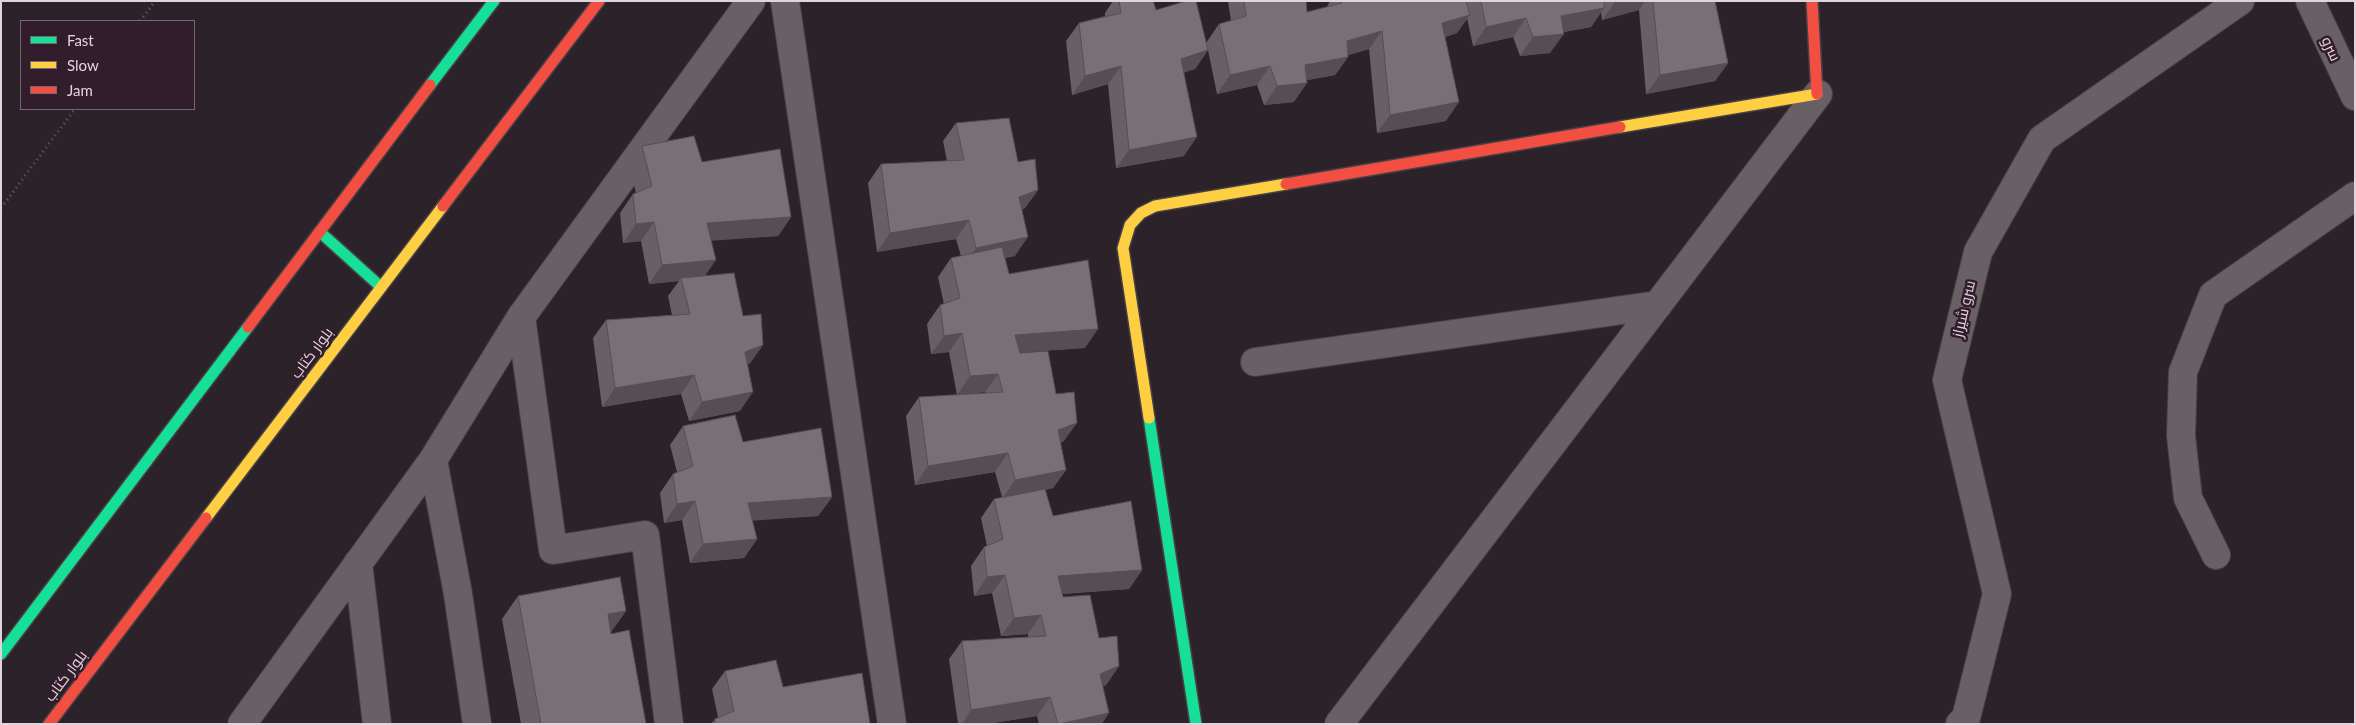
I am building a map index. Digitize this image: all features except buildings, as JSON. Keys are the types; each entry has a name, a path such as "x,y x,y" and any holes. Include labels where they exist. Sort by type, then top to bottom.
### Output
{"main road":[{"path":"1,654 494,1"},
{"name":"بلوار کتاب","path":"49,724 599,1"},
{"path":"1196,724 1123,248 1130,225 1141,213 1155,206 1818,94 1812,1"},
{"path":"320,232 381,287"}],"street":[{"path":"242,724 433,460 521,317 751,1"},
{"path":"785,1 892,724"},
{"name":"سرو شیراز","path":"1960,724 1966,718 1997,594 1947,380 1978,252 2042,139 2240,1"},
{"name":"سرو","path":"2321,7 2355,96"},
{"path":"1339,724 1818,94"},
{"path":"2216,555 2188,498 2181,436 2183,372 2213,295 2355,196"},
{"path":"1255,362 1658,305"},
{"path":"521,317 553,550 645,535 669,724"},
{"path":"433,460 458,594 477,724"},
{"path":"358,563 377,724"}],"path":[{"path":"141,20 155,1"},
{"path":"1,208 74,110"}],"traffic: fast":[{"path":"430,85 494,1"},
{"path":"320,232 381,287"},
{"path":"1,654 248,327"},
{"path":"1149,418 1196,724"}],"traffic: slow":[{"path":"1620,127 1817,94"},
{"path":"1149,418 1123,248 1130,225 1141,213 1155,206 1286,184"},
{"path":"206,518 443,206"}],"traffic: jam":[{"path":"443,206 599,1"},
{"path":"1812,1 1817,94"},
{"path":"248,327 430,85"},
{"path":"1286,184 1620,127"},
{"path":"49,724 206,518"}]}
